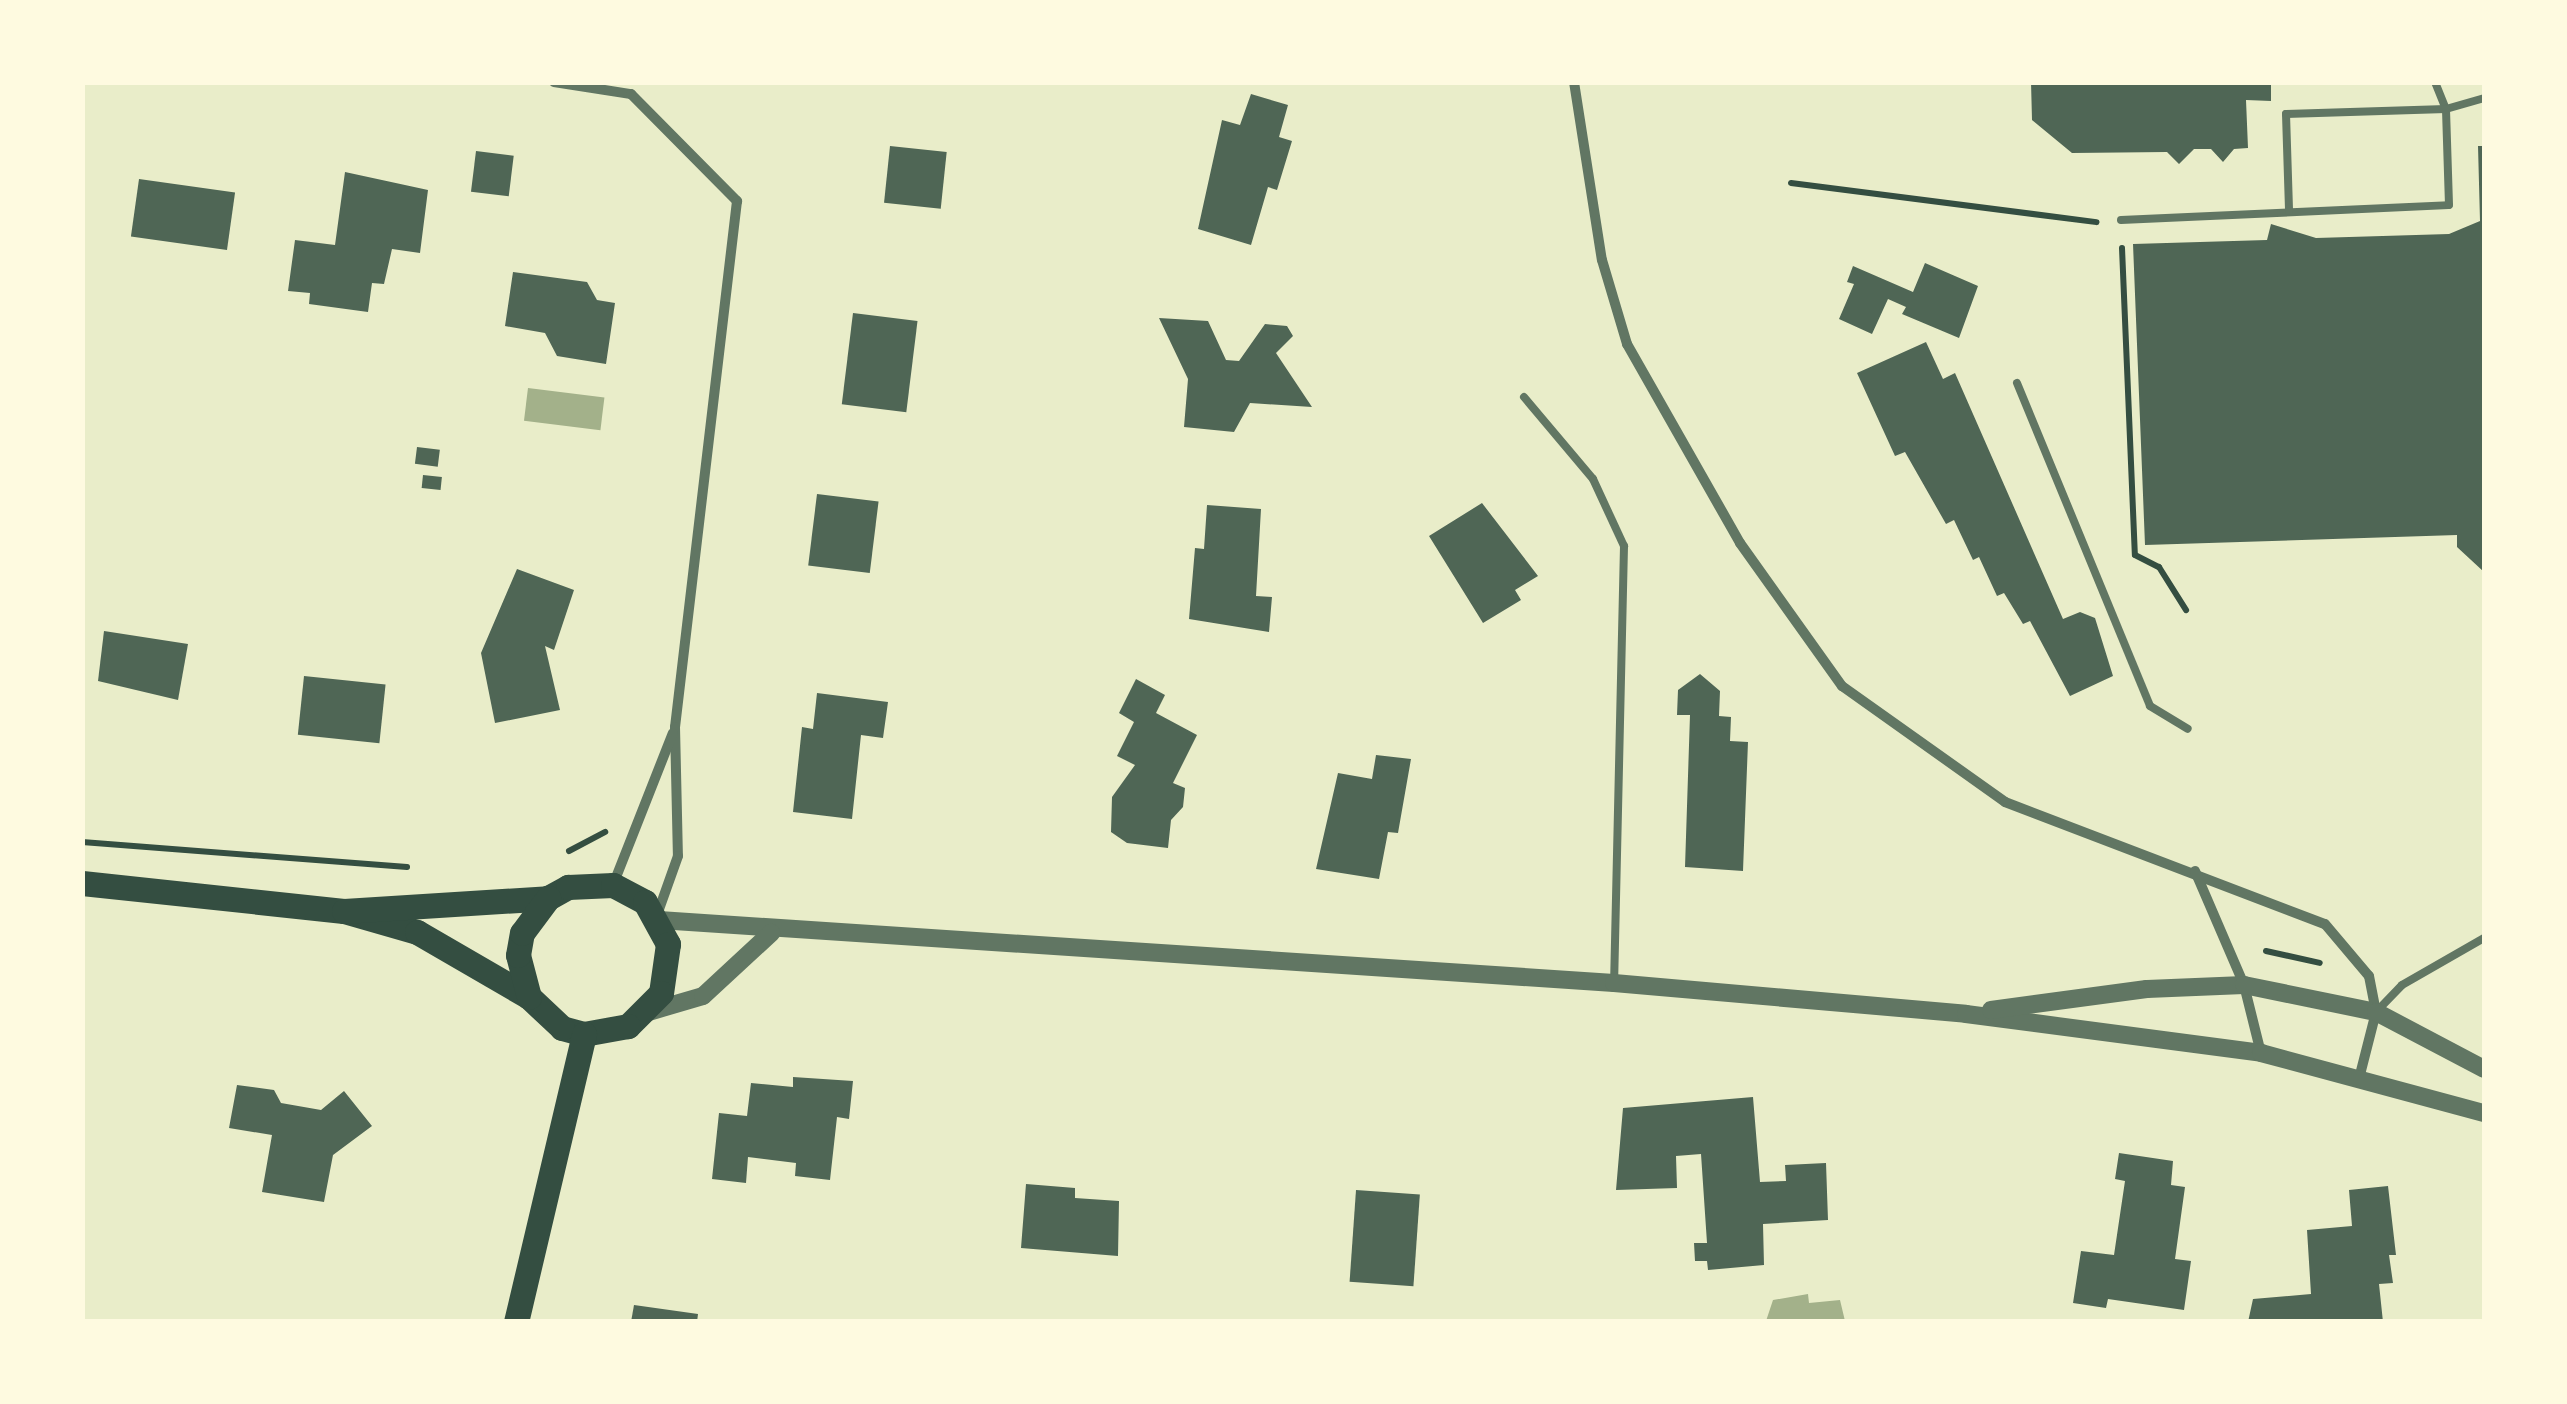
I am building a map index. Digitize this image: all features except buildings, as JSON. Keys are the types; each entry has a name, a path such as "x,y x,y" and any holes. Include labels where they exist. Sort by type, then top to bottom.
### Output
{"main road":[{"path":"82,882 344,911 417,932 528,998 562,1028 584,1034 628,1026 646,1013 668,969 658,918 614,885 568,886 548,898 528,923 518,955 528,998"},
{"path":"344,911 548,898"},
{"path":"516,1322 584,1034"}],"street":[{"path":"554,82 632,94 737,201 675,728 678,856 658,918 771,932 1614,983 1966,1014 2261,1054 2360,1075 2484,1114"},
{"path":"1574,82 1602,260 1627,344 1740,543 1842,686 2006,802 2324,924 2368,976 2376,1012 2360,1075"},
{"path":"614,885 628,839 675,728"},
{"path":"2195,872 2244,985 2261,1054"},
{"path":"646,1013 702,996 771,932"},
{"path":"1966,1014 2147,988 2244,985 2376,1012 2484,1069"}],"lane":[{"path":"2121,220 2448,206 2446,109 2435,82"},
{"path":"2290,211 2286,114 2446,109 2484,98"},
{"path":"2017,383 2150,706 2188,729"},
{"path":"1524,398 1593,479 1624,546 1614,983"},
{"path":"2376,1012 2402,984 2484,938"}],"path":[{"path":"1791,182 1997,213 2121,220 2135,555 2159,567 2186,610"},
{"path":"556,859 600,830 628,839"},
{"path":"82,842 411,867"},
{"path":"2266,951 2326,964"}],"shaded area":[{"path":"528,388 604,397 600,430 524,421"},
{"path":"1808,1294 1809,1303 1840,1300 1845,1321 1766,1321 1773,1300"}]}
